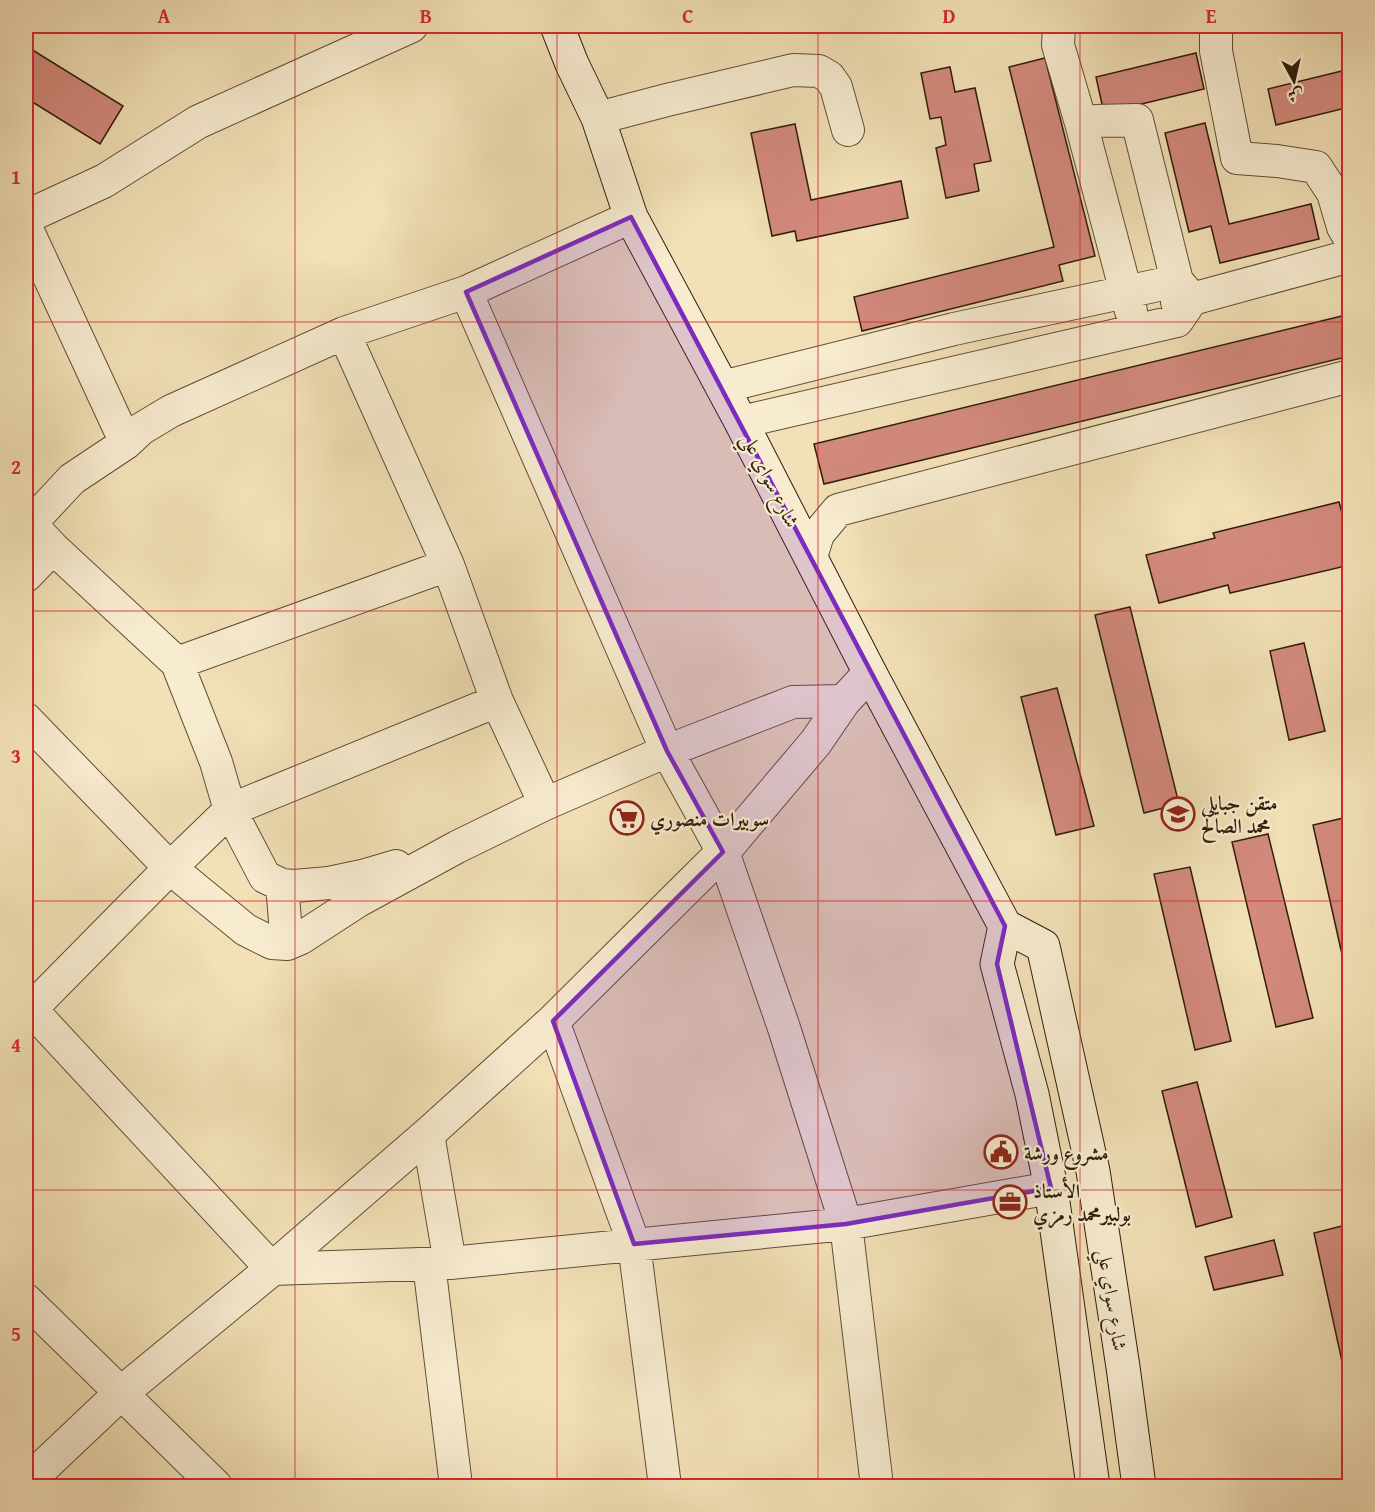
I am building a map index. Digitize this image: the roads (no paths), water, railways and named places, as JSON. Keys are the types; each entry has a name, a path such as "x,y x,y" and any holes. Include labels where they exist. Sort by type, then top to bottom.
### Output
{"main road":[{"path":"26,217 104,181 198,122 411,26"},
{"name":"شارع سواي علي","path":"557,26 597,118 631,217 741,422 870,674 1005,926 1043,946 1093,1171 1139,1486"},
{"path":"26,1483 120,1394 272,1269 428,1134 553,1021 723,852 816,742 844,701 870,674"},
{"path":"1005,926 997,964 1032,1094 1051,1188 1094,1486"}],"street":[{"path":"1059,26 1058,45 1136,332"},
{"path":"1216,26 1216,51 1237,158 1316,167 1333,194 1343,227 1350,239"},
{"path":"597,118 793,70 819,71 829,77 836,87 848,130"},
{"path":"1081,123 1137,120 1182,301"},
{"path":"457,847 363,876 329,883 282,885 265,877 230,810 216,762 177,663 28,522 72,479 126,443 141,429 171,411 344,333 466,292 631,217"},
{"path":"26,227 126,443"},
{"path":"741,422 1136,332 1182,301 1350,256"},
{"path":"466,292 667,752 723,852 784,1028 846,1224 876,1486"},
{"path":"722,387 954,329 1126,292 1182,301"},
{"path":"344,333 448,565 497,700 545,804"},
{"path":"811,556 818,534 838,510 1350,376"},
{"path":"26,576 53,548"},
{"path":"177,663 448,565"},
{"path":"497,700 230,810 28,1006 272,1269 439,1264 846,1224 1051,1188"},
{"path":"26,719 170,868 246,930 272,943 287,944 300,939 358,900 457,847 545,804 793,702 844,701"},
{"path":"282,885 287,944"},
{"path":"553,1021 634,1244 665,1486"},
{"path":"428,1134 456,1486"},
{"path":"26,1300 216,1486"}],"place":[{"name":"متقن جبايلي محمد الصالح","path":"1178,814"},
{"name":"سوبيرات منصوري","path":"627,818"},
{"name":"مشروع ورشة","path":"1001,1152"},
{"name":"الأستاذ بولبيرمحمد رمزي","path":"1010,1202"}]}
